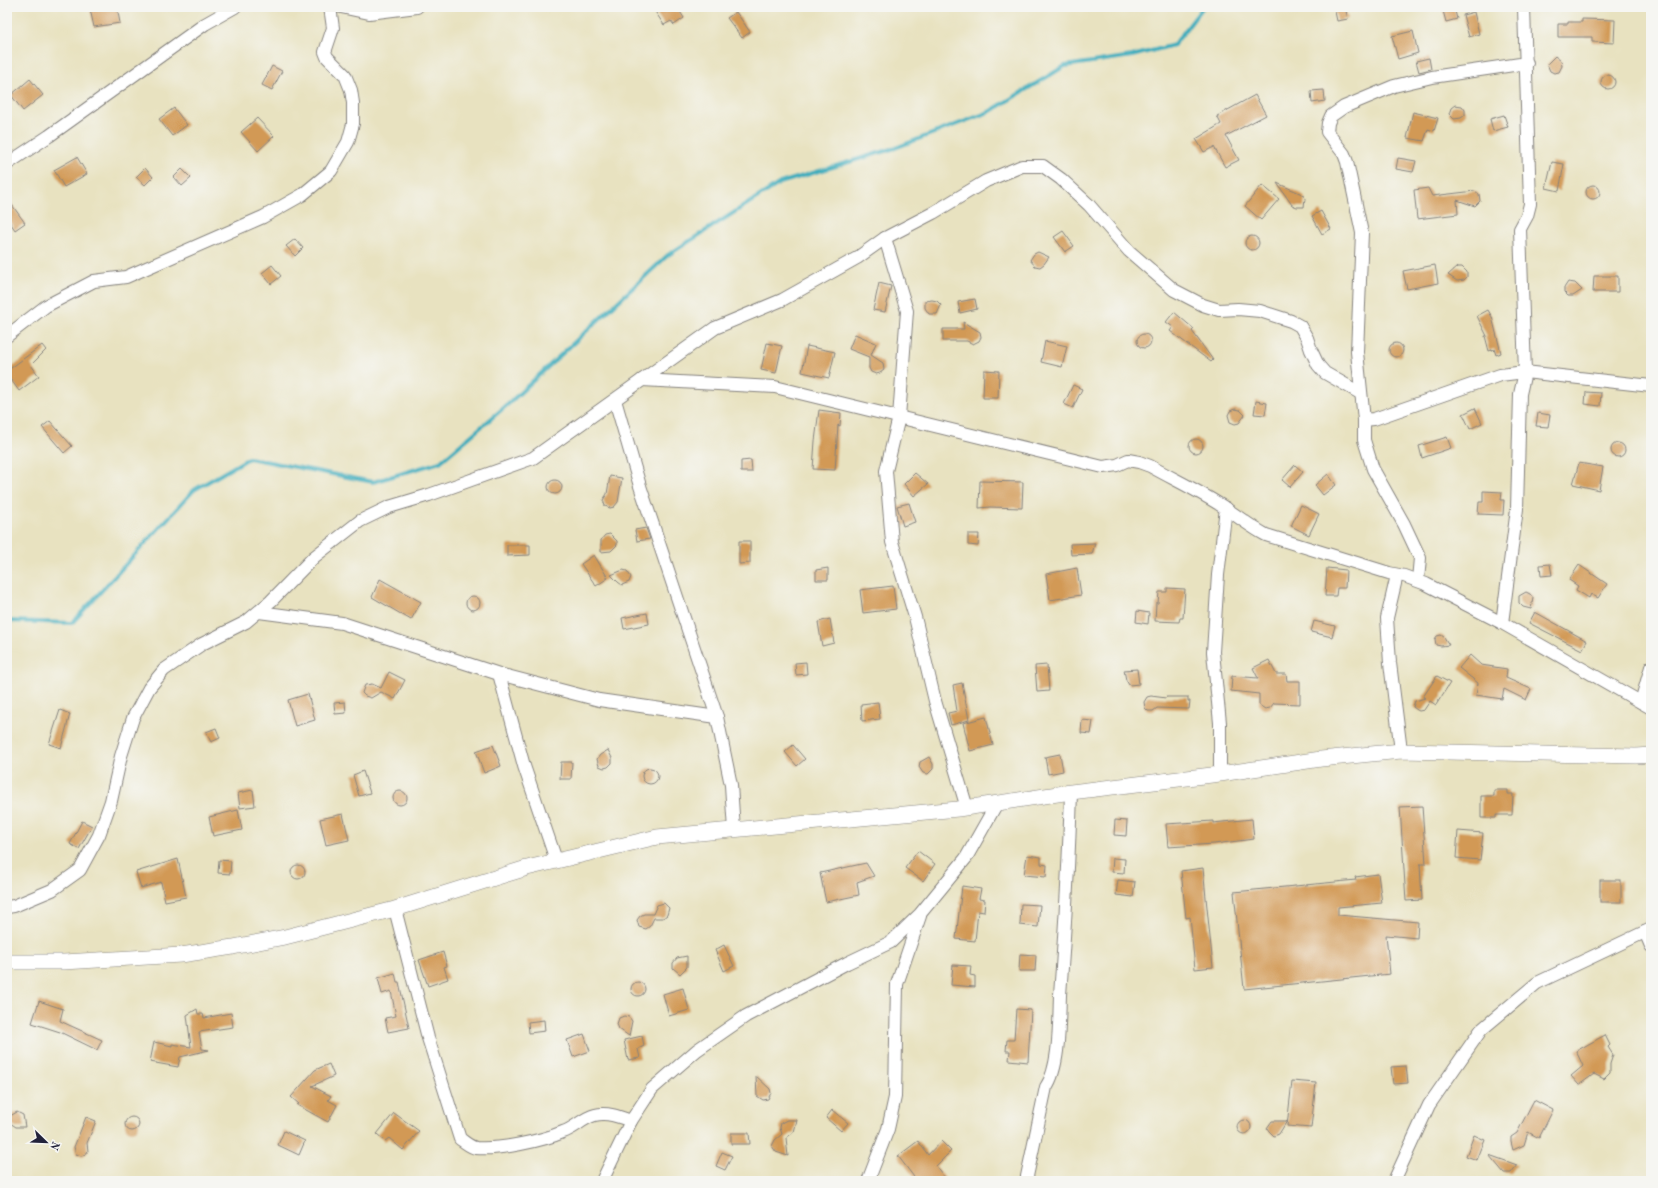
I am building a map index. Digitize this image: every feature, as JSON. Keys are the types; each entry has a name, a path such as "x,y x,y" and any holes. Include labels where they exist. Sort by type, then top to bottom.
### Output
{"street":[{"path":"7,164 49,136 205,24 235,7"},
{"path":"7,336 46,306 94,281 126,277 263,217 302,195 331,171 348,142 353,124 353,103 351,90 345,75 327,58 325,52 333,28 330,7"},
{"path":"341,7 369,13 417,7"},
{"path":"1502,623 1517,509 1520,394 1525,372 1520,229 1527,216 1530,204 1524,7"},
{"path":"1418,580 1420,558 1404,524 1373,469 1364,440 1364,420 1360,393 1357,352 1362,233 1347,162 1344,154 1327,132 1328,123 1330,116 1344,107 1394,86 1432,77 1526,63"},
{"path":"7,907 14,906 52,890 80,870 99,835 111,801 121,756 133,718 149,688 164,670 202,644 246,622 272,601 314,557 360,521 389,506 429,495 533,458 714,328 782,300 857,258 885,238 933,213 986,181 1022,166 1043,166 1067,184 1089,204 1129,251 1174,290 1203,305 1219,310 1238,309 1260,311 1291,321 1300,326 1307,338 1318,365 1325,372 1360,393"},
{"path":"885,238 907,311 900,417 886,471 892,542 915,617 935,701 968,808"},
{"path":"1364,420 1374,419 1500,375 1525,372 1651,386"},
{"path":"642,380 775,387 1103,467 1117,465 1128,460 1139,462 1150,466 1226,508 1251,528 1266,535 1418,580 1502,623 1646,705 1651,667"},
{"path":"615,400 640,486 717,717 731,785 734,830"},
{"path":"1220,774 1220,723 1213,652 1218,575 1226,508"},
{"path":"1397,575 1387,618 1390,664 1401,751"},
{"path":"259,612 342,623 499,674 599,700 717,717"},
{"path":"499,674 524,766 556,860"},
{"path":"7,962 64,962 188,954 285,937 395,909 556,860 657,837 968,808 1071,792 1220,774 1321,759 1401,751 1636,756 1651,755"},
{"path":"1026,1181 1046,1087 1053,1074 1057,1040 1069,863 1071,792"},
{"path":"602,1181 631,1121 652,1089 697,1050 746,1016 847,962 891,942 920,914 966,858 997,803"},
{"path":"395,909 428,1038 460,1139 474,1148 497,1147 545,1139 564,1132 584,1119 596,1115 610,1114 631,1121"},
{"path":"868,1181 888,1129 895,1098 897,984 920,914"},
{"path":"1394,1181 1429,1105 1481,1030 1537,983 1648,931 1651,946"}],"building":[{"path":"117,7 120,23 94,27 90,9"},
{"path":"652,7 677,7 684,18 674,25 671,21 664,25"},
{"path":"1334,7 1345,7 1348,19 1337,21"},
{"path":"1442,7 1454,7 1457,19 1446,22"},
{"path":"736,12 750,32 742,38 727,18"},
{"path":"1474,12 1479,34 1469,37 1463,15"},
{"path":"1582,19 1615,20 1614,43 1592,42 1592,37 1558,37 1558,24 1582,22"},
{"path":"1413,31 1418,53 1398,59 1392,36"},
{"path":"1555,56 1561,61 1562,66 1559,72 1554,73 1550,71 1547,64"},
{"path":"1429,58 1431,69 1419,72 1416,61"},
{"path":"272,66 282,71 272,90 262,85"},
{"path":"1605,75 1611,75 1615,79 1615,85 1611,89 1605,89 1601,85 1601,79"},
{"path":"30,79 43,95 23,111 11,95"},
{"path":"1324,90 1325,101 1312,103 1311,91"},
{"path":"1255,95 1266,115 1226,136 1239,160 1225,167 1214,147 1204,152 1196,139 1221,124 1217,116"},
{"path":"1455,105 1462,106 1465,110 1465,115 1461,118 1454,119 1449,114 1451,108"},
{"path":"174,108 187,125 172,136 159,119"},
{"path":"1413,112 1438,118 1434,131 1428,129 1424,141 1407,138"},
{"path":"1504,115 1508,127 1493,131 1490,119"},
{"path":"257,118 274,136 258,151 241,132"},
{"path":"77,157 87,174 64,187 54,170"},
{"path":"1398,158 1416,161 1413,172 1396,169"},
{"path":"1552,162 1564,164 1559,191 1546,188"},
{"path":"145,168 153,177 145,185 136,177"},
{"path":"182,169 191,178 182,186 174,177"},
{"path":"1277,183 1302,194 1305,198 1304,207 1292,205"},
{"path":"1262,185 1279,199 1261,220 1245,206"},
{"path":"1590,185 1596,185 1600,189 1600,195 1596,199 1590,199 1586,195 1586,189"},
{"path":"1428,188 1432,196 1475,191 1479,194 1480,201 1475,206 1457,200 1458,214 1417,219 1414,190"},
{"path":"7,198 25,223 15,230 7,218"},
{"path":"1321,211 1331,229 1322,234 1312,216"},
{"path":"1063,231 1074,246 1065,252 1054,237"},
{"path":"1249,236 1255,236 1259,240 1259,246 1255,250 1249,250 1245,246 1245,240"},
{"path":"295,239 303,248 295,256 286,246"},
{"path":"1038,252 1049,257 1040,267 1035,266 1030,260 1034,254"},
{"path":"272,265 281,276 271,284 262,273"},
{"path":"1435,265 1438,283 1407,289 1403,271"},
{"path":"1457,267 1462,267 1467,272 1467,277 1464,280 1457,281 1448,275"},
{"path":"1594,276 1618,276 1618,292 1593,292"},
{"path":"1568,282 1575,283 1582,290 1573,296 1568,296 1564,292 1564,288"},
{"path":"879,283 891,286 885,312 873,310"},
{"path":"975,299 977,309 960,313 958,302"},
{"path":"925,301 937,301 941,305 937,314 929,314 925,308"},
{"path":"1488,310 1492,317 1501,353 1496,355 1494,349 1489,351 1485,336 1487,336 1477,316"},
{"path":"1174,312 1194,329 1192,331 1213,360 1211,362 1170,331 1173,327 1166,322"},
{"path":"963,322 980,332 981,337 979,341 973,344 967,341 943,341 943,329 964,329"},
{"path":"855,334 876,343 871,355 883,363 884,370 880,373 876,374 871,372 869,368 869,357 849,349"},
{"path":"1141,334 1147,334 1151,338 1151,344 1147,348 1141,348 1137,344 1137,338"},
{"path":"1045,341 1067,346 1062,367 1041,362"},
{"path":"767,343 782,346 776,373 761,370"},
{"path":"1393,343 1399,343 1403,347 1403,353 1399,357 1393,357 1389,353 1389,347"},
{"path":"42,345 46,350 31,365 39,376 19,391 7,374 7,371"},
{"path":"807,346 835,352 829,378 802,372"},
{"path":"984,370 999,371 998,398 983,398"},
{"path":"1073,385 1082,389 1073,408 1064,404"},
{"path":"1586,392 1601,393 1600,406 1585,404"},
{"path":"1256,401 1267,403 1265,415 1254,414"},
{"path":"1475,408 1482,423 1470,429 1463,414"},
{"path":"1235,409 1240,410 1245,415 1239,423 1235,424 1230,422 1228,415 1230,411"},
{"path":"819,410 841,413 840,426 838,425 835,470 813,469"},
{"path":"1538,413 1550,415 1548,427 1536,426"},
{"path":"50,421 72,446 64,453 42,427"},
{"path":"1447,437 1451,448 1422,458 1419,446"},
{"path":"1193,439 1199,439 1203,443 1203,449 1199,453 1193,453 1189,449 1189,443"},
{"path":"1615,443 1621,443 1625,447 1625,453 1621,457 1615,457 1611,453 1611,447"},
{"path":"751,460 752,472 741,472 741,461"},
{"path":"1579,463 1603,467 1599,490 1573,484"},
{"path":"1295,465 1303,472 1290,487 1282,480"},
{"path":"915,473 928,484 914,496 904,484"},
{"path":"1328,474 1336,485 1323,495 1315,485"},
{"path":"610,476 622,478 618,502 614,507 610,508 605,506 603,500 607,494"},
{"path":"552,480 558,480 562,484 562,490 558,494 552,494 548,490 548,484"},
{"path":"980,481 1023,482 1022,508 979,508"},
{"path":"1483,491 1502,492 1501,500 1504,500 1503,515 1478,514 1479,502 1483,502"},
{"path":"909,503 915,522 903,526 897,506"},
{"path":"1301,505 1319,514 1309,535 1291,526"},
{"path":"646,528 650,539 637,541 635,530"},
{"path":"610,534 617,541 617,545 611,551 601,552 601,540 605,535"},
{"path":"968,534 979,534 978,546 968,545"},
{"path":"739,541 750,541 750,563 739,564"},
{"path":"1095,543 1092,554 1071,555 1070,544"},
{"path":"507,545 530,545 530,555 507,556"},
{"path":"594,555 608,578 596,586 581,564"},
{"path":"1550,564 1552,575 1541,576 1540,565"},
{"path":"1579,565 1607,584 1598,598 1591,594 1589,598 1576,590 1578,586 1569,580"},
{"path":"828,568 828,580 816,580 816,570"},
{"path":"1077,568 1081,595 1050,600 1046,574"},
{"path":"1327,568 1346,570 1345,588 1337,588 1336,596 1325,596"},
{"path":"623,570 627,571 631,577 629,582 622,585 611,575"},
{"path":"380,579 421,602 411,620 372,597"},
{"path":"893,586 896,609 863,613 860,590"},
{"path":"1167,588 1185,589 1183,618 1180,618 1179,622 1155,621 1156,603 1158,603 1159,592 1167,592"},
{"path":"1526,592 1533,598 1531,609 1523,607 1519,603 1519,596"},
{"path":"470,596 476,596 480,600 480,606 476,610 470,610 466,606 466,600"},
{"path":"1137,611 1149,613 1148,624 1136,622"},
{"path":"1535,612 1587,641 1582,650 1529,623"},
{"path":"647,613 649,624 624,629 622,618"},
{"path":"830,619 834,643 822,646 818,622"},
{"path":"1314,621 1335,626 1332,637 1311,632"},
{"path":"1441,635 1449,645 1436,645 1435,639 1437,636"},
{"path":"1470,655 1481,665 1507,669 1506,678 1531,689 1526,700 1504,689 1502,699 1476,695 1478,683 1459,668"},
{"path":"1269,660 1276,674 1286,674 1287,681 1300,681 1300,704 1274,703 1270,708 1265,709 1259,705 1259,694 1231,691 1232,676 1258,678 1253,668"},
{"path":"806,662 807,674 796,675 795,663"},
{"path":"1047,665 1049,691 1037,692 1035,666"},
{"path":"1137,669 1139,684 1129,685 1126,680 1124,670"},
{"path":"389,672 405,680 395,699 381,692 371,698 362,693 365,685 372,684 381,688"},
{"path":"1437,676 1450,683 1436,705 1430,701 1424,710 1417,710 1413,707 1415,701 1425,698 1423,697"},
{"path":"962,683 969,720 951,725 948,713 957,711 953,685"},
{"path":"308,694 315,720 295,726 288,700"},
{"path":"1151,696 1166,698 1188,697 1188,701 1190,701 1189,709 1157,708 1153,711 1148,711 1145,708 1144,702 1147,697"},
{"path":"345,702 346,713 335,714 334,703"},
{"path":"878,702 880,719 862,721 861,704"},
{"path":"60,710 70,714 61,748 49,744"},
{"path":"986,717 993,745 970,751 963,723"},
{"path":"1082,720 1093,721 1091,734 1081,733"},
{"path":"216,728 220,738 211,742 206,732"},
{"path":"493,745 501,766 484,773 476,751"},
{"path":"793,745 805,759 797,766 785,752"},
{"path":"608,750 612,758 612,763 608,767 604,768 599,766 597,759"},
{"path":"1060,754 1063,771 1048,774 1045,757"},
{"path":"929,757 933,764 933,769 928,774 923,773 919,767 920,762"},
{"path":"561,762 572,762 571,779 560,779"},
{"path":"650,768 657,773 658,776 653,783 650,784 643,779 642,776 647,769"},
{"path":"363,771 370,793 359,796 353,775"},
{"path":"253,790 255,806 240,808 238,793"},
{"path":"1494,790 1508,790 1508,794 1513,794 1512,815 1496,815 1496,818 1481,818 1481,796 1494,796"},
{"path":"397,791 403,791 407,795 407,801 403,805 397,805 393,801 393,795"},
{"path":"1422,806 1426,864 1420,864 1422,900 1406,901 1400,807"},
{"path":"238,810 242,830 213,836 209,817"},
{"path":"343,814 349,840 326,845 320,819"},
{"path":"1252,819 1254,839 1214,844 1168,847 1166,824 1213,821 1213,823"},
{"path":"1115,820 1127,821 1126,836 1114,835"},
{"path":"82,821 92,826 79,849 70,844"},
{"path":"1458,831 1483,833 1480,860 1456,858"},
{"path":"918,851 935,864 923,881 905,868"},
{"path":"1027,855 1041,857 1041,864 1047,865 1046,877 1024,875"},
{"path":"1113,858 1125,859 1124,873 1112,872"},
{"path":"178,859 186,897 165,901 161,882 141,888 136,872"},
{"path":"219,860 231,861 230,874 218,873"},
{"path":"866,863 874,876 857,882 859,895 826,902 820,873"},
{"path":"295,865 301,865 305,869 305,875 301,879 295,879 291,875 291,869"},
{"path":"1203,868 1213,967 1195,969 1190,917 1186,918 1181,871"},
{"path":"1378,874 1382,903 1338,907 1338,915 1418,922 1417,938 1386,935 1390,974 1244,989 1234,892 1356,880 1355,877"},
{"path":"1118,880 1135,882 1133,897 1116,895"},
{"path":"1600,880 1621,880 1621,902 1600,902"},
{"path":"962,886 981,889 979,899 985,900 984,912 978,911 975,941 956,939"},
{"path":"664,903 669,908 667,915 663,918 654,918 650,926 646,929 639,927 637,920 640,916 644,914 653,914 657,905"},
{"path":"1021,904 1040,905 1038,927 1020,925"},
{"path":"724,945 734,966 724,971 715,950"},
{"path":"443,952 447,966 444,967 448,979 428,986 419,960"},
{"path":"1020,954 1036,955 1035,971 1019,971"},
{"path":"687,956 687,967 680,974 673,968 673,963 677,958"},
{"path":"953,965 971,966 970,975 975,976 975,987 951,985"},
{"path":"395,973 397,982 399,982 409,1028 388,1032 385,1018 396,1016 391,991 382,994 378,978"},
{"path":"635,982 641,982 645,986 645,992 641,996 635,996 631,992 631,986"},
{"path":"683,988 689,1010 669,1016 663,994"},
{"path":"39,1001 63,1009 60,1021 102,1040 97,1050 60,1032 32,1023"},
{"path":"197,1009 198,1014 203,1014 204,1018 231,1013 233,1027 199,1032 202,1049 209,1050 180,1057 178,1067 150,1062 154,1042 172,1046 172,1044 191,1047 187,1015"},
{"path":"1016,1009 1031,1010 1028,1062 1009,1060 1010,1051 1006,1051 1007,1040 1014,1040"},
{"path":"624,1016 629,1017 632,1021 629,1036 619,1029 617,1024 619,1018"},
{"path":"544,1020 545,1031 529,1033 528,1022"},
{"path":"584,1034 590,1051 573,1057 567,1040"},
{"path":"1605,1035 1610,1045 1608,1047 1613,1055 1610,1064 1610,1073 1604,1079 1594,1074 1579,1085 1571,1076 1583,1066 1576,1051"},
{"path":"642,1036 644,1046 638,1049 640,1058 628,1060 624,1040"},
{"path":"329,1064 334,1076 312,1086 331,1096 328,1100 337,1105 328,1122 297,1105 299,1104 291,1097 315,1070"},
{"path":"1406,1066 1408,1083 1393,1084 1391,1067"},
{"path":"756,1076 770,1089 771,1093 768,1099 763,1100 757,1096"},
{"path":"1292,1081 1316,1083 1311,1128 1287,1126"},
{"path":"1534,1100 1553,1110 1539,1138 1528,1132 1524,1145 1513,1150 1511,1137 1517,1133"},
{"path":"832,1110 848,1123 841,1131 826,1118"},
{"path":"17,1112 23,1115 25,1127 16,1127 10,1123 10,1116"},
{"path":"394,1113 419,1131 403,1150 389,1138 385,1141 377,1134"},
{"path":"86,1117 96,1121 87,1143 88,1151 85,1155 81,1156 76,1154 74,1147"},
{"path":"129,1117 135,1117 139,1121 139,1127 135,1131 129,1131 125,1127 125,1121"},
{"path":"787,1120 797,1120 794,1132 786,1138 788,1156 776,1152 772,1146 775,1140 782,1134 780,1128 781,1123"},
{"path":"1241,1120 1247,1120 1251,1124 1251,1130 1247,1134 1241,1134 1237,1130 1237,1124"},
{"path":"1272,1121 1287,1121 1279,1134 1274,1136 1267,1128"},
{"path":"284,1131 305,1141 299,1155 278,1145"},
{"path":"731,1133 749,1133 750,1144 731,1144"},
{"path":"1474,1135 1485,1140 1477,1160 1466,1156"},
{"path":"918,1141 928,1155 941,1141 951,1151 936,1166 947,1181 917,1181 898,1156"},
{"path":"722,1152 732,1156 725,1170 716,1166"},
{"path":"1489,1155 1517,1165 1511,1173 1504,1173"}],"waterway":[{"path":"7,621 72,623 194,490 249,458 373,482 440,462 507,405 668,255 780,183 895,148 989,112 1065,66 1132,56 1174,45 1203,7"}]}
